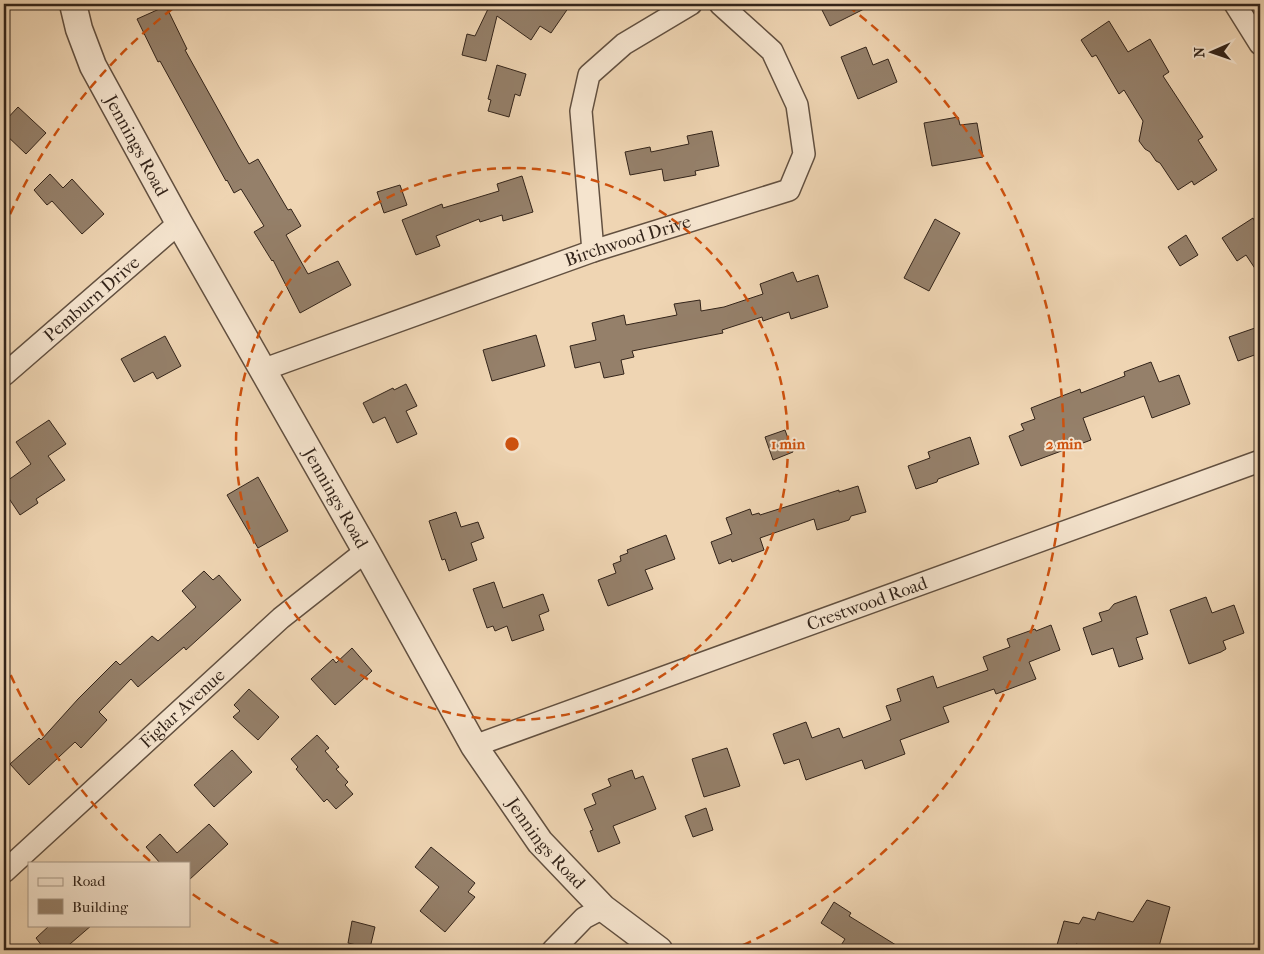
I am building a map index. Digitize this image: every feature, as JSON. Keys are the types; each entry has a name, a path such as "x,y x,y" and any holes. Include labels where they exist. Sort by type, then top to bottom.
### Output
{"street":[{"name":"Jennings Road","path":"73,4 93,66 179,223 366,551 474,746 540,842 603,908 659,950"},
{"path":"593,251 580,111 589,75 624,44 691,4"},
{"name":"Birchwood Drive","path":"262,370 593,251 789,190 804,154 797,105 772,51 720,4"},
{"path":"1235,4 1260,44"},
{"name":"Pemburn Drive","path":"4,375 179,223"},
{"name":"Crestwood Road","path":"474,746 1260,461"},
{"name":"Figlar Avenue","path":"4,872 281,618 366,551"},
{"path":"553,950 584,918 603,908"}],"building":[{"path":"480,4 571,4 551,33 540,26 531,40 497,16 486,61 462,55 467,34 475,36 488,9"},
{"path":"819,4 874,4 830,26"},
{"path":"166,6 187,49 185,50 249,164 258,159 288,210 291,209 301,226 286,235 308,274 338,261 351,285 300,313 273,260 254,232 264,226 241,189 234,193 226,181 160,61 158,62 137,19"},
{"path":"1109,21 1128,52 1150,39 1169,72 1163,76 1203,137 1198,140 1217,170 1194,185 1192,181 1178,190 1160,163 1145,149 1139,141 1143,121 1124,90 1119,94 1096,55 1092,57 1081,40"},
{"path":"866,47 873,65 888,59 897,82 858,99 841,57"},
{"path":"497,65 526,74 520,96 515,94 509,117 488,111 491,100 488,99"},
{"path":"18,107 46,133 26,154 4,133 4,122"},
{"path":"958,117 960,125 977,123 983,157 932,166 924,123"},
{"path":"712,131 719,166 695,171 696,175 664,181 662,169 630,175 625,152 650,147 651,152 689,144 687,136"},
{"path":"50,174 63,188 72,179 104,214 82,234 52,201 47,205 34,190"},
{"path":"522,176 533,212 503,221 502,215 480,222 479,219 436,236 440,246 416,255 402,220 442,204 443,208 499,191 497,184"},
{"path":"400,185 407,205 384,213 377,192"},
{"path":"1253,218 1260,231 1260,276 1246,255 1237,261 1222,238"},
{"path":"935,219 960,233 929,291 904,278"},
{"path":"1186,235 1198,255 1180,266 1168,247"},
{"path":"793,272 797,282 818,275 828,307 791,319 789,312 763,321 762,317 722,330 723,333 632,351 634,357 621,360 624,374 604,378 600,362 575,368 570,346 596,340 592,323 624,315 626,325 677,315 674,304 700,300 701,311 724,307 763,294 760,284"},
{"path":"1255,328 1260,343 1260,353 1238,361 1229,337"},
{"path":"536,335 545,366 492,381 483,350"},
{"path":"165,336 181,366 157,379 153,372 134,382 121,359"},
{"path":"1151,362 1159,382 1179,375 1190,404 1152,418 1144,396 1083,418 1091,440 1021,466 1009,436 1024,430 1021,424 1035,419 1031,408 1080,389 1081,393 1125,376 1124,372"},
{"path":"406,384 417,406 406,411 417,434 397,443 385,417 373,423 363,403 393,388 394,390"},
{"path":"49,420 66,444 48,456 65,480 36,499 38,503 20,515 4,491 4,483 31,464 16,442"},
{"path":"785,430 793,452 773,460 765,437"},
{"path":"970,437 979,464 916,489 908,466 930,458 928,452"},
{"path":"258,477 288,531 258,548 227,495"},
{"path":"858,486 866,512 851,516 849,520 817,530 814,519 760,538 764,550 732,562 731,559 719,564 711,542 732,534 726,518 750,509 752,515 759,513 760,515 839,490 839,492"},
{"path":"456,512 461,527 478,522 484,538 471,543 477,560 449,571 445,559 442,560 429,521"},
{"path":"666,535 675,559 645,570 653,589 608,606 598,580 616,573 613,564 621,561 620,556 628,553 627,550"},
{"path":"204,571 213,580 219,575 241,600 186,650 184,647 138,687 131,679 99,712 107,720 81,748 75,742 29,785 10,764 39,738 41,740 116,661 120,665 152,636 158,641 196,607 182,591"},
{"path":"494,582 503,608 543,594 549,611 539,615 544,630 512,641 507,626 495,631 493,626 487,628 473,589"},
{"path":"1136,596 1148,634 1136,638 1143,659 1119,667 1113,648 1092,655 1083,628 1102,621 1099,613 1109,610 1114,604"},
{"path":"1206,597 1212,613 1234,605 1244,633 1223,641 1226,649 1221,652 1189,664 1170,610"},
{"path":"1051,625 1060,650 1029,662 1036,679 996,694 994,689 943,707 949,722 900,740 905,754 865,769 862,760 806,780 799,759 784,764 773,734 806,722 812,738 839,728 843,738 891,720 886,706 901,701 897,689 933,676 937,688 988,670 983,657 1010,647 1007,639"},
{"path":"352,648 372,671 335,705 311,679 333,659 336,663"},
{"path":"249,689 279,717 258,740 233,717 240,711 234,705"},
{"path":"317,735 329,748 325,751 339,767 336,769 348,782 345,785 353,794 336,809 327,799 324,802 296,769 298,767 291,759"},
{"path":"727,748 740,786 704,797 692,759"},
{"path":"232,750 252,772 214,807 194,785"},
{"path":"632,770 635,779 643,776 656,809 613,826 620,843 598,852 590,831 593,830 584,809 596,804 592,794 611,786 608,779"},
{"path":"706,808 713,830 693,837 685,816"},
{"path":"209,824 228,844 190,879 190,862 159,862 146,847 160,834 177,853"},
{"path":"431,847 475,883 468,892 475,897 445,932 420,911 439,887 415,867"},
{"path":"1147,900 1170,907 1158,950 1099,950 1076,944 1074,949 1057,945 1064,921 1079,924 1083,917 1095,920 1098,912 1133,922"},
{"path":"834,902 851,913 849,916 904,950 838,950 845,939 821,923"},
{"path":"352,921 375,927 370,948 348,943"},
{"path":"49,926 91,926 63,950 45,950 36,938"}]}
